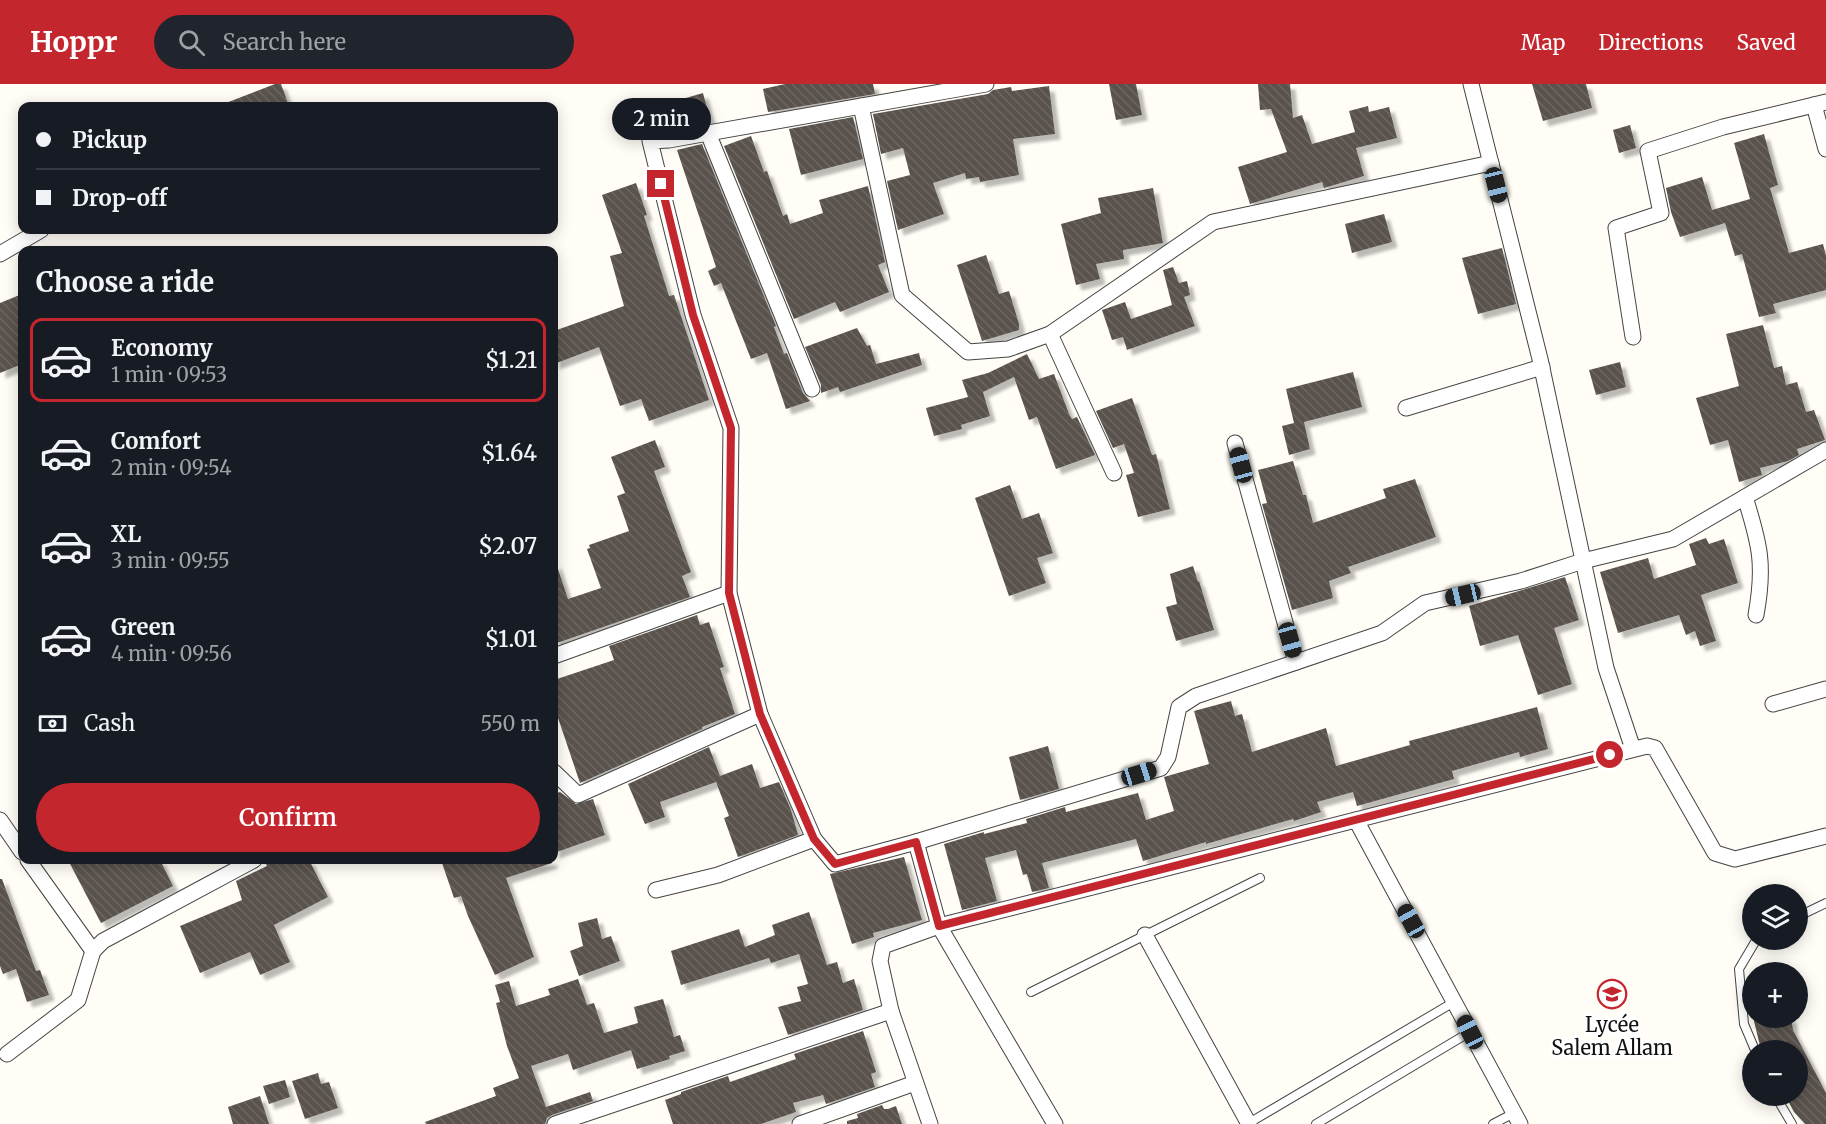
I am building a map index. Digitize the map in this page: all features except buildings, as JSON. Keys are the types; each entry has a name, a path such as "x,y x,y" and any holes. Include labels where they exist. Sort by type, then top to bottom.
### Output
{"street":[{"path":"986,84 669,140 650,141 693,315 731,428 729,593 760,714 814,839 835,864 1161,768 1168,757 1179,707 1196,696 1382,633 1425,603 1521,581 1583,561 1673,539 1826,450"},
{"path":"1471,84 1542,368 1606,668 1633,749"},
{"path":"1633,337 1616,228 1661,213 1648,151 1723,127 1820,103 1826,149"},
{"path":"861,106 902,295 968,352 1008,349 1050,334 1213,222 1491,163"},
{"path":"708,133 812,389"},
{"path":"0,254 34,234"},
{"path":"1050,334 1114,473"},
{"path":"1406,408 1542,368"},
{"path":"1235,443 1296,663"},
{"path":"1745,497 1758,540 1761,561 1762,584 1756,615"},
{"path":"558,655 729,593"},
{"path":"1773,704 1826,689"},
{"path":"558,776 578,795 760,714"},
{"path":"930,1124 891,1011 880,960 883,946 939,926 1647,746 1655,748 1715,853 1735,859 1826,836"},
{"path":"0,820 18,846"},
{"path":"1356,820 1517,1118"},
{"path":"656,890 718,875 814,839"},
{"path":"916,842 939,926 1054,1124"},
{"path":"31,864 93,951"},
{"path":"7,1054 78,1000 93,951 103,941 247,864"},
{"path":"1145,936 1249,1124"},
{"path":"555,1124 891,1011"},
{"path":"800,1124 915,1083"}],"lane":[{"path":"1030,992 1260,878"},
{"path":"1808,912 1826,903"},
{"path":"1750,950 1738,969 1744,1024 1751,1040"},
{"path":"1249,1124 1455,1001"},
{"path":"1316,1124 1470,1032"},
{"path":"1781,1106 1792,1124"},
{"path":"1493,1124 1517,1118"}],"place":[{"name":"Lycée Salem Allam","path":"1612,994"}],"route":[{"path":"661,184 693,315 731,428 729,593 760,714 814,839 835,864 916,842 939,926 1610,755"}]}
